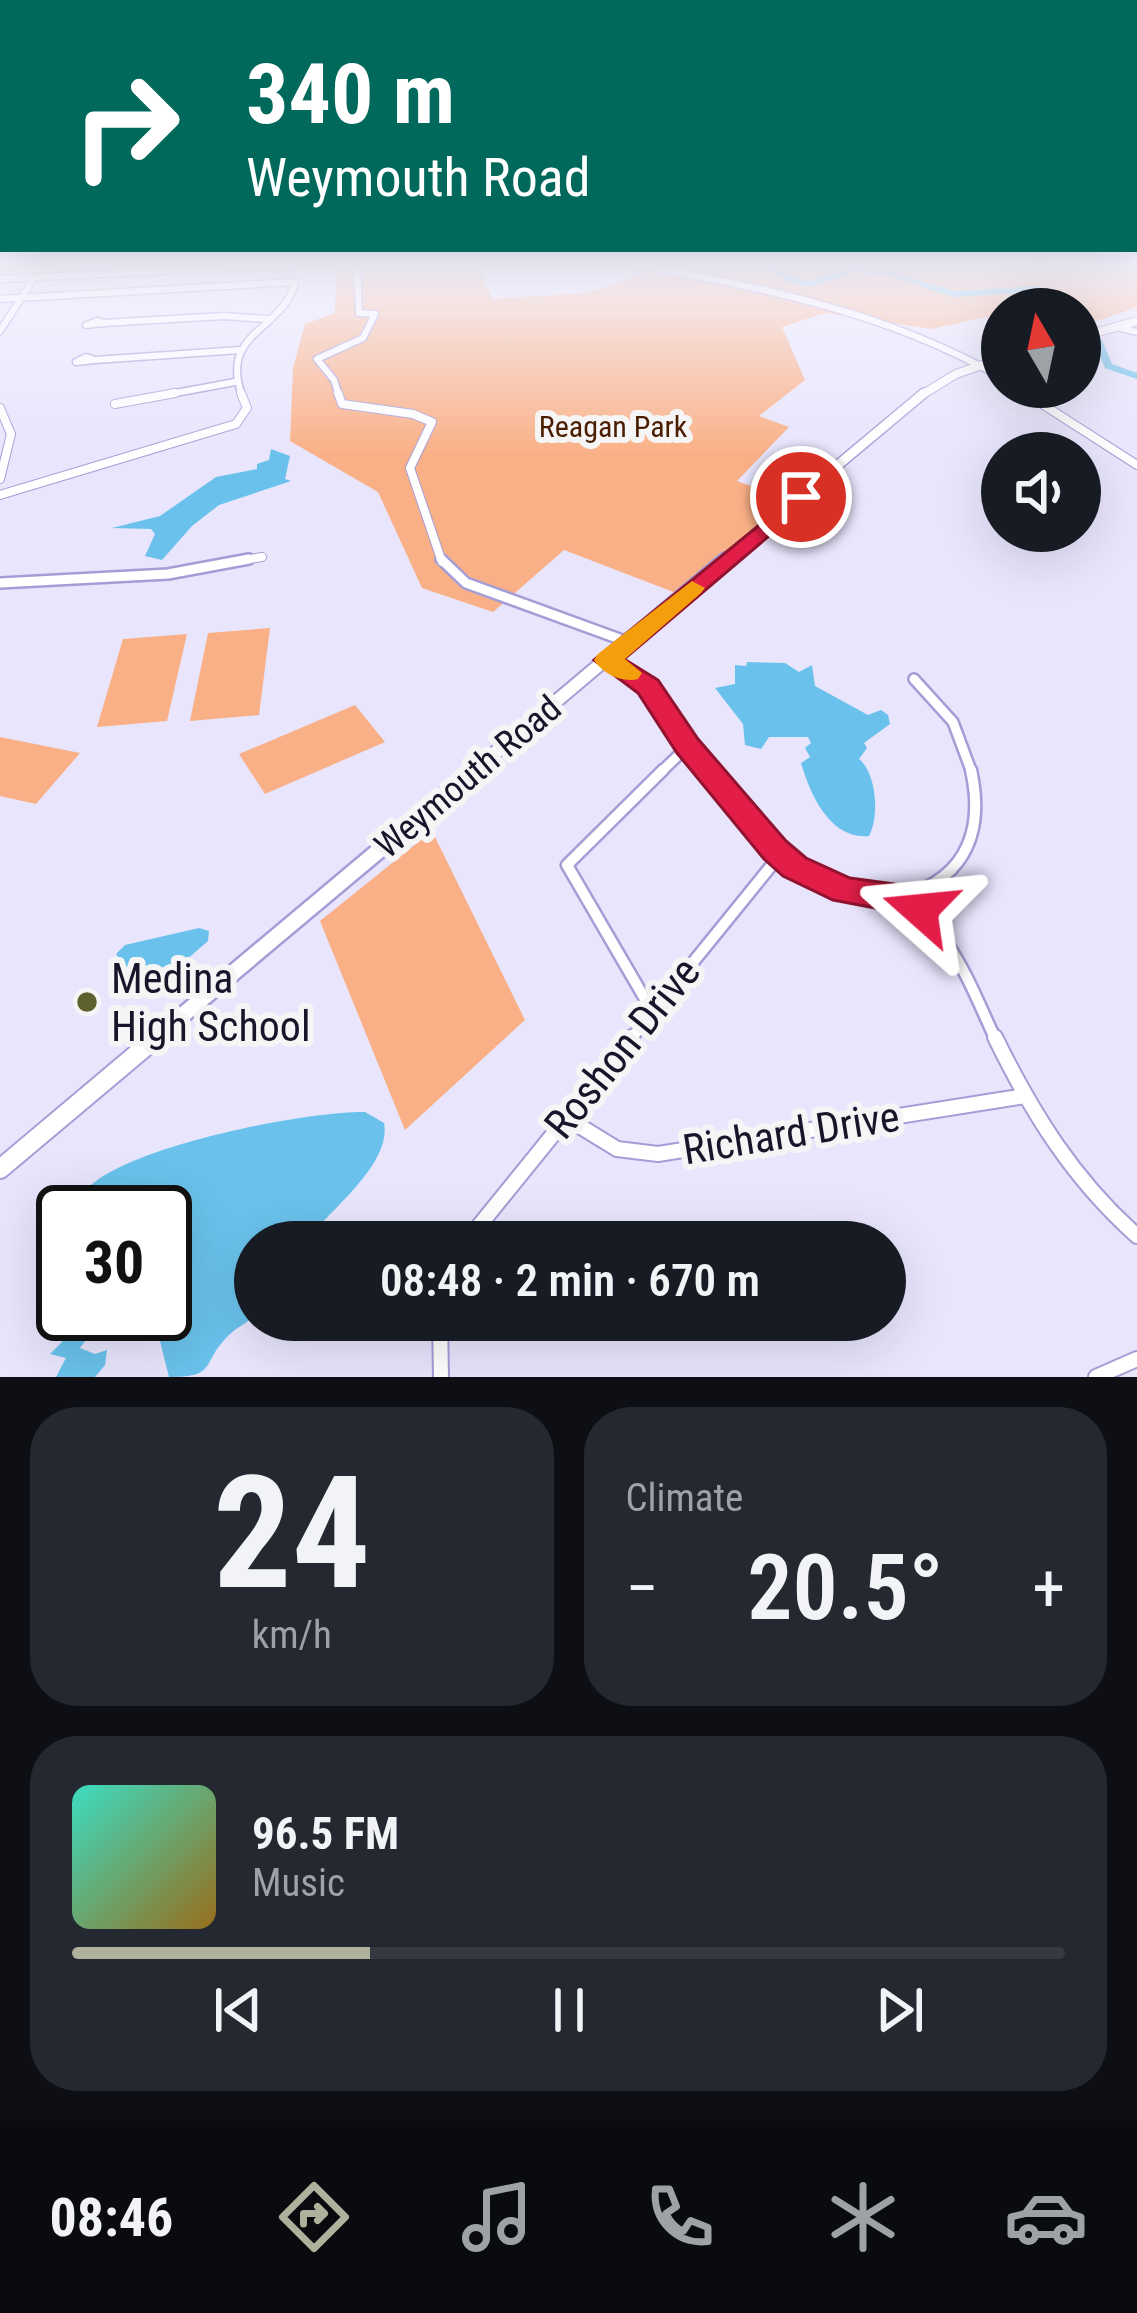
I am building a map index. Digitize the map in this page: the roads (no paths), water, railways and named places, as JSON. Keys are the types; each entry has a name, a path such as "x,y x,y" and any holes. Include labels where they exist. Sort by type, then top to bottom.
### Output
{"main road":[{"path":"1101,332 1116,327"},
{"name":"Weymouth Road","path":"0,1169 927,390 981,364"}],"street":[{"path":"0,494 229,428 247,408 235,382 240,350 261,327"},
{"path":"369,327 364,338 316,359 338,389 342,404 430,420 431,431 410,468 442,562 466,583 628,642"},
{"path":"886,327 981,364"},
{"path":"95,360 240,350"},
{"path":"115,404 235,382"},
{"path":"0,408 12,431 0,479"},
{"path":"1049,408 1137,465"},
{"path":"0,583 168,574 262,557"},
{"path":"607,660 648,686 688,746 780,855 828,885 894,898 926,892"},
{"path":"914,679 938,702 958,732 968,760 975,825 971,848 959,868 920,902 924,918"},
{"path":"652,1012 567,865 688,746"},
{"name":"Roshon Drive","path":"483,1221 780,855"},
{"path":"894,898 924,918 957,957 1025,1096 1075,1177 1137,1236"},
{"name":"Richard Drive","path":"566,1117 617,1149 658,1154 1025,1096"},
{"path":"440,1341 441,1377"},
{"path":"1104,1376 1137,1359"}],"water":[{"path":"271,449 290,456 285,479 291,481 219,505 192,526 162,560 145,556 155,534 151,529 112,528 160,516 216,477 257,469 257,464 269,460"},
{"path":"747,662 785,663 799,672 812,665 815,686 868,715 881,710 888,715 890,724 864,743 867,748 859,759 874,795 869,836 843,831 816,801 801,763 810,757 805,748 811,743 808,737 769,737 761,749 745,745 743,724 715,688 735,684 735,665 746,666"},
{"path":"199,928 209,931 208,941 171,973 148,985 136,980 116,954 125,945"},
{"path":"365,1112 384,1123 384,1139 369,1170 324,1221 234,1221 234,1331 202,1371 169,1377 160,1341 192,1341 192,1185 94,1185 140,1158 178,1145 338,1113"},
{"path":"85,1341 80,1348 95,1354 107,1350 105,1365 95,1377 56,1377 66,1358 50,1354 62,1342"}],"waterway":[{"path":"1101,348 1108,366 1137,376"}],"place":[{"name":"Medina High School","path":"87,1002"}],"park label":[{"name":"Reagan Park","path":"613,426"}]}
